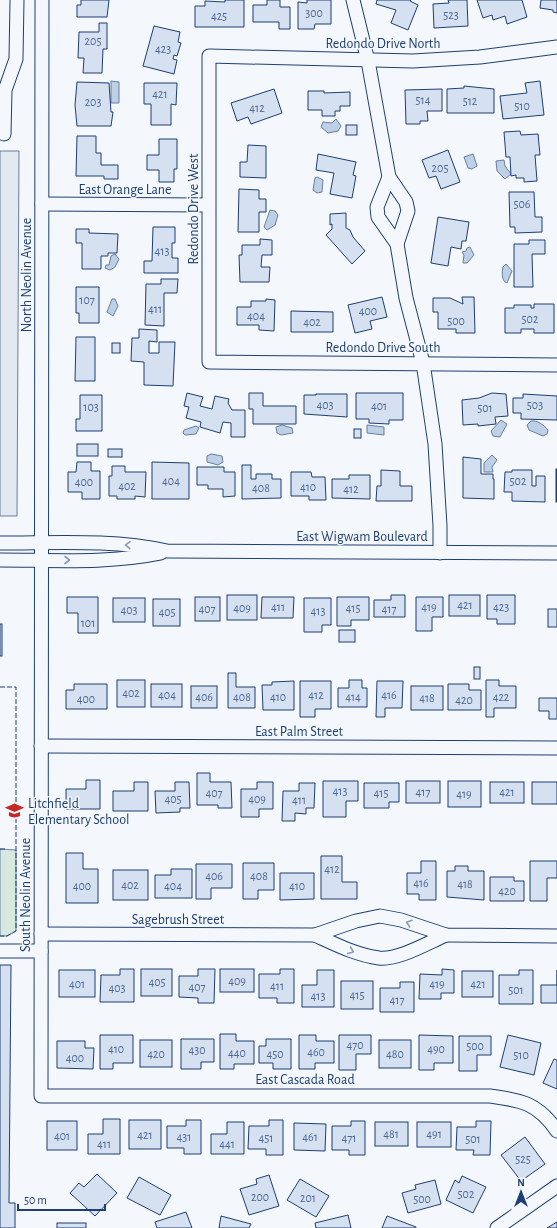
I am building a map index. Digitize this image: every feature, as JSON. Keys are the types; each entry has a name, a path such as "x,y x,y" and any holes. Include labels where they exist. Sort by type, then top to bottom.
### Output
{"street":[{"path":"4,134 5,90 16,59 17,0"},
{"name":"North Neolin Avenue","path":"42,0 42,551"},
{"path":"353,0 368,61 389,177 406,202 408,211 397,244"},
{"name":"Redondo Drive North","path":"209,56 368,61 456,59 557,47"},
{"name":"Redondo Drive West","path":"208,362 209,56"},
{"path":"389,177 377,212 378,217 397,244 406,298 423,363 435,444 440,526 440,553"},
{"name":"East Orange Lane","path":"42,204 208,205"},
{"name":"Redondo Drive South","path":"208,362 557,365"},
{"name":"East Wigwam Boulevard","path":"0,560 85,542 139,545 166,551 557,553"},
{"name":"East Wigwam Boulevard","path":"0,543 42,551"},
{"name":"South Neolin Avenue","path":"41,1096 42,551"},
{"name":"East Palm Street","path":"42,746 557,748"},
{"name":"Sagebrush Street","path":"42,934 315,935 356,921 380,916 401,920 446,935 557,936"},
{"name":"Sagebrush Street","path":"315,935 357,953 380,958 406,953 446,935"},
{"path":"0,950 42,951"},
{"name":"East Cascada Road","path":"41,1096 490,1096 517,1099 537,1108 557,1131"},
{"path":"497,1228 557,1186"}],"shaded area":[{"path":"0,151 19,151 17,516 0,516"},
{"path":"0,849 16,850 16,931 7,936 0,936"}],"water":[{"path":"111,81 119,82 119,103 111,103"},
{"path":"336,119 341,126 338,131 328,133 321,127 323,122 332,123"},
{"path":"473,154 477,166 472,169 468,168 464,157"},
{"path":"504,160 505,166 511,174 505,179 497,171 496,161"},
{"path":"317,177 323,180 322,192 317,193 313,190 315,178"},
{"path":"270,210 275,211 278,215 275,225 267,230 264,227"},
{"path":"470,247 474,255 467,263 463,263 464,255 462,252 466,251 467,248"},
{"path":"115,254 119,259 115,267 110,270 105,268 106,265 109,265 111,256"},
{"path":"506,264 512,271 507,283 505,282 502,274 503,267"},
{"path":"112,299 115,299 118,306 113,316 107,312"},
{"path":"501,420 507,424 500,437 493,436 491,431"},
{"path":"531,421 538,422 544,426 548,430 547,434 543,436 529,430 527,425"},
{"path":"282,425 292,428 293,433 281,435 277,433 276,427"},
{"path":"367,425 384,427 384,435 367,433"},
{"path":"196,426 199,428 196,434 185,435 183,433 184,430"},
{"path":"211,454 222,456 223,462 218,465 207,462 207,456"},
{"path":"492,455 497,460 492,467 493,472 484,472 484,463"}],"building":[{"path":"81,0 109,0 107,17 77,17 77,5 81,5"},
{"path":"225,0 244,0 244,27 195,27 195,6 205,6 205,1 225,2"},
{"path":"267,0 280,0 280,7 290,7 290,29 279,29 279,22 253,22 253,5 267,5"},
{"path":"307,0 331,0 331,24 315,24 314,29 298,29 298,2 307,3"},
{"path":"377,0 411,0 410,1 418,5 408,30 391,23 396,10 376,4"},
{"path":"448,0 467,0 468,26 434,28 433,4 449,3"},
{"path":"477,0 522,0 527,17 507,24 505,16 493,20 492,15 483,18"},
{"path":"541,0 557,0 557,13 553,12 553,10 540,8"},
{"path":"99,23 107,23 107,49 103,49 102,73 83,73 84,58 78,58 79,32 99,32"},
{"path":"154,26 180,32 178,42 181,43 177,56 174,55 173,59 177,60 174,74 143,66"},
{"path":"540,81 544,115 503,119 500,96 527,93 525,83"},
{"path":"77,82 109,83 111,112 113,112 111,126 77,126 75,105"},
{"path":"144,83 177,83 176,105 171,104 171,125 151,125 151,104 144,104"},
{"path":"464,86 494,89 494,113 447,113 447,89 464,88"},
{"path":"274,89 282,113 251,124 248,117 237,121 231,103"},
{"path":"442,89 442,111 427,111 428,121 420,121 420,124 406,124 405,90"},
{"path":"308,91 324,91 324,93 350,92 350,106 340,106 340,111 335,111 335,116 322,116 322,110 308,110"},
{"path":"346,125 357,125 357,135 346,135"},
{"path":"520,131 521,135 538,134 540,155 535,155 537,181 524,182 524,178 516,178 516,175 511,176 510,157 506,157 504,132"},
{"path":"77,136 96,136 96,153 101,153 101,165 118,165 118,179 104,179 104,176 76,176"},
{"path":"159,139 177,139 177,169 174,169 174,182 159,182 159,170 147,170 147,155 159,155"},
{"path":"248,145 266,146 266,178 240,177 240,162 247,162"},
{"path":"448,150 460,182 441,189 436,176 429,178 422,160"},
{"path":"318,154 356,162 353,175 356,176 352,198 330,194 334,173 316,170"},
{"path":"239,189 259,190 259,199 266,199 266,212 259,212 259,232 238,232"},
{"path":"509,192 534,192 535,217 542,217 542,232 515,233 515,227 510,227"},
{"path":"346,213 346,228 350,230 353,237 365,251 352,264 326,235 332,229 332,224 330,225 330,214"},
{"path":"438,217 469,222 466,241 462,241 461,249 451,247 448,266 431,263"},
{"path":"153,227 175,227 175,243 172,243 172,258 178,258 178,273 144,273 144,261 152,261"},
{"path":"76,229 89,229 89,233 118,234 117,253 108,253 108,256 101,256 101,269 82,269 82,243 76,243"},
{"path":"260,239 272,240 272,255 262,255 261,267 270,267 269,282 240,282 239,255 242,255 242,245 260,245"},
{"path":"529,240 545,240 545,254 532,254 533,287 514,287 514,244 529,244"},
{"path":"161,279 178,279 177,293 164,293 164,326 145,325 146,284 161,284"},
{"path":"76,287 99,287 99,323 79,323 79,313 76,313"},
{"path":"382,297 387,317 370,321 372,329 355,333 348,305"},
{"path":"462,297 474,297 475,333 456,333 456,329 438,329 438,312 433,312 433,298 450,298 463,304"},
{"path":"266,299 275,300 274,331 259,330 259,325 237,325 237,307 251,307 251,301 266,301"},
{"path":"534,304 554,304 554,333 534,333 534,329 521,329 521,333 505,333 505,308 514,308 514,305 531,305 531,308 534,308"},
{"path":"291,311 333,312 333,332 291,332"},
{"path":"139,329 157,330 157,342 149,341 149,353 159,353 159,342 175,342 173,386 144,385 144,362 131,361 132,338 139,338"},
{"path":"76,337 95,337 95,381 75,381"},
{"path":"112,343 120,343 120,353 112,353"},
{"path":"187,393 203,397 200,406 212,409 215,396 229,399 228,403 232,410 245,410 245,437 231,437 231,423 223,422 220,433 200,427 201,422 186,418 189,407 184,406"},
{"path":"249,393 263,393 263,406 296,406 296,424 253,424 253,409 249,409"},
{"path":"356,393 403,393 403,420 389,420 389,424 369,423 369,419 356,419"},
{"path":"492,393 506,394 508,416 495,417 496,424 478,426 478,424 463,425 462,400 479,398"},
{"path":"347,394 347,417 304,414 304,395"},
{"path":"523,394 557,396 557,420 521,419 521,413 513,413 513,398 523,398"},
{"path":"80,395 102,395 102,431 76,431 76,419 80,419"},
{"path":"354,429 361,429 361,438 354,438"},
{"path":"77,444 98,444 98,456 77,456"},
{"path":"108,449 122,449 122,457 108,457"},
{"path":"463,457 481,459 481,474 493,474 494,499 463,498"},
{"path":"77,462 91,462 91,471 100,471 100,499 82,499 82,492 68,492 68,472 76,472"},
{"path":"152,462 189,463 189,499 152,499"},
{"path":"242,465 251,465 251,479 256,479 256,474 272,474 272,479 281,479 281,498 242,499"},
{"path":"112,466 125,466 125,472 146,472 145,497 135,496 135,499 117,499 117,496 109,496 109,476 112,476"},
{"path":"197,467 224,467 224,472 235,472 235,496 223,497 223,489 208,489 208,485 197,485"},
{"path":"557,469 557,502 556,502"},
{"path":"381,470 400,471 400,486 412,486 412,501 376,501 377,486 381,486"},
{"path":"512,470 532,470 532,486 536,486 536,476 545,476 545,502 512,501 512,492 504,492 505,472 512,472"},
{"path":"291,472 311,472 312,477 325,477 326,500 309,500 309,496 291,496"},
{"path":"349,475 370,475 370,499 332,498 332,479 349,479"},
{"path":"227,595 257,595 257,620 227,620"},
{"path":"391,595 405,595 405,617 374,617 374,600 391,600"},
{"path":"449,595 480,595 480,616 449,616"},
{"path":"487,595 515,595 515,624 497,624 497,619 487,619"},
{"path":"67,597 98,597 98,633 78,633 78,613 67,613"},
{"path":"195,597 220,597 220,621 195,621"},
{"path":"262,597 294,597 293,618 261,618"},
{"path":"337,597 369,597 369,620 351,620 351,626 337,626"},
{"path":"416,597 443,597 443,617 432,617 432,631 416,631"},
{"path":"113,598 145,598 145,622 113,622"},
{"path":"304,598 331,598 331,625 322,625 322,632 304,632"},
{"path":"153,599 180,599 180,626 153,626"},
{"path":"548,609 557,609 557,627 548,627"},
{"path":"0,624 2,624 2,656 0,656"},
{"path":"339,630 355,630 355,642 339,642"},
{"path":"474,667 480,667 480,679 474,679"},
{"path":"228,673 236,673 236,687 255,687 255,708 228,708"},
{"path":"117,680 145,680 145,707 117,707"},
{"path":"349,680 362,680 362,688 367,688 367,707 338,707 338,688 349,688"},
{"path":"486,680 499,680 499,686 516,686 516,708 494,708 494,717 486,717"},
{"path":"294,681 294,710 263,710 262,685 272,685 272,682"},
{"path":"300,681 331,681 331,709 315,709 315,717 300,717"},
{"path":"377,681 403,681 402,708 385,708 385,717 376,717"},
{"path":"74,684 107,684 107,709 66,709 66,690 74,690"},
{"path":"151,684 182,684 182,707 151,707"},
{"path":"448,684 469,684 469,690 481,690 481,710 448,710"},
{"path":"191,686 217,686 217,708 191,708"},
{"path":"411,686 443,686 443,710 411,710"},
{"path":"539,698 557,698 557,719 549,719 549,711 539,711"},
{"path":"197,773 210,773 210,782 231,782 232,808 218,808 218,805 197,805"},
{"path":"86,780 100,780 100,809 66,809 66,789 86,789"},
{"path":"323,781 358,781 358,801 346,801 346,817 323,817"},
{"path":"406,781 440,781 440,803 406,803"},
{"path":"448,781 481,781 481,807 448,807"},
{"path":"134,782 148,782 148,811 113,811 113,791 134,791"},
{"path":"175,782 189,782 190,808 180,808 180,812 156,813 155,791 175,791"},
{"path":"257,782 273,782 273,809 259,809 259,817 241,817 241,789 257,789"},
{"path":"490,782 524,782 524,803 490,803"},
{"path":"532,782 557,782 557,804 532,804"},
{"path":"299,783 315,783 314,808 306,808 306,814 295,813 295,821 282,821 283,791 299,791"},
{"path":"364,783 399,783 399,802 389,802 389,808 364,808"},
{"path":"66,853 83,853 83,869 98,869 98,903 66,903"},
{"path":"321,856 342,856 342,882 357,882 357,899 321,899"},
{"path":"421,861 436,861 436,900 419,900 419,894 407,894 407,873 421,873"},
{"path":"530,861 557,861 557,878 547,878 547,901 530,901"},
{"path":"243,863 274,863 274,890 258,890 258,899 243,899"},
{"path":"196,864 232,864 232,888 211,888 211,899 196,899"},
{"path":"455,866 468,866 468,871 484,871 484,900 447,897 447,871 455,871"},
{"path":"171,869 192,869 192,898 155,898 155,875 171,875"},
{"path":"113,870 148,870 148,900 113,900"},
{"path":"280,873 314,873 314,899 280,900"},
{"path":"490,877 514,877 514,881 524,881 524,901 490,901"},
{"path":"0,965 11,965 9,1203 15,1203 15,1228 0,1228"},
{"path":"120,969 134,969 134,1002 100,1002 101,975 120,975"},
{"path":"141,969 172,969 172,996 141,996"},
{"path":"198,969 215,969 214,1003 198,1003 198,998 179,997 179,976 198,976"},
{"path":"220,969 254,969 254,992 220,992"},
{"path":"280,969 294,969 294,1003 277,1003 277,998 259,998 259,974 280,974"},
{"path":"442,969 454,970 454,993 441,993 441,999 419,999 420,974 442,975"},
{"path":"59,970 95,970 95,997 59,997"},
{"path":"317,970 334,970 334,1007 302,1007 302,985 317,985"},
{"path":"519,970 533,970 533,1004 499,1004 499,975 519,975"},
{"path":"462,971 493,971 493,997 462,997"},
{"path":"341,981 373,981 373,1009 341,1009"},
{"path":"400,982 414,982 414,1012 380,1012 380,988 400,988"},
{"path":"541,985 557,985 557,1003 541,1003"},
{"path":"220,1034 236,1034 236,1041 254,1041 254,1064 234,1064 234,1069 220,1069"},
{"path":"100,1035 133,1035 133,1063 113,1063 113,1069 100,1069"},
{"path":"299,1035 316,1035 316,1041 334,1041 334,1063 315,1063 315,1069 299,1069"},
{"path":"339,1035 371,1035 371,1054 356,1054 356,1070 339,1070"},
{"path":"419,1035 453,1036 453,1063 434,1063 434,1070 419,1070"},
{"path":"508,1035 541,1043 534,1075 500,1067"},
{"path":"459,1036 491,1036 491,1055 477,1055 477,1071 459,1071"},
{"path":"181,1039 214,1039 214,1062 201,1062 201,1069 181,1069"},
{"path":"266,1039 291,1039 291,1069 273,1069 273,1063 259,1063 259,1046 266,1046"},
{"path":"140,1040 172,1040 172,1067 140,1067"},
{"path":"379,1040 411,1040 411,1068 379,1068"},
{"path":"57,1041 85,1041 85,1048 94,1048 93,1069 57,1068"},
{"path":"554,1059 557,1060 557,1089 543,1083"},
{"path":"103,1119 120,1119 120,1154 88,1154 88,1134 103,1134"},
{"path":"129,1120 161,1120 161,1149 129,1149"},
{"path":"186,1120 201,1120 201,1154 184,1154 184,1148 167,1148 167,1126 186,1126"},
{"path":"269,1120 283,1120 283,1155 266,1155 266,1149 248,1149 249,1126 269,1126"},
{"path":"47,1121 77,1121 77,1150 47,1150"},
{"path":"351,1121 365,1121 365,1155 349,1155 349,1150 332,1150 332,1126 351,1126"},
{"path":"476,1121 491,1121 490,1155 473,1155 474,1150 456,1150 457,1127 476,1127"},
{"path":"227,1122 244,1122 244,1154 211,1154 211,1134 227,1134"},
{"path":"375,1122 408,1122 408,1146 375,1146"},
{"path":"417,1122 451,1122 451,1147 417,1147"},
{"path":"294,1123 326,1124 325,1151 294,1150"},
{"path":"525,1137 545,1164 521,1181 501,1155"},
{"path":"97,1174 117,1193 95,1216 70,1193 79,1183 84,1187"},
{"path":"269,1175 279,1206 249,1215 240,1189 257,1184 256,1179"},
{"path":"462,1176 486,1187 473,1213 446,1200 455,1180 459,1183"},
{"path":"139,1177 171,1195 160,1215 127,1198"},
{"path":"300,1179 329,1196 316,1217 287,1200"},
{"path":"435,1180 441,1204 408,1213 402,1193 416,1189 415,1185"},
{"path":"186,1212 192,1228 157,1228 155,1222"},
{"path":"348,1215 351,1228 316,1228 315,1223"},
{"path":"221,1216 251,1224 249,1228 219,1228"},
{"path":"387,1216 416,1227 416,1228 382,1228"},
{"path":"557,1222 557,1228 547,1228"},
{"path":"57,1223 86,1223 86,1228 57,1228"}],"fence":[{"path":"0,687 16,687 16,931 7,936 0,936"},
{"path":"0,849 7,849"}],"place":[{"name":"Litchfield Elementary School","path":"15,811"}]}
